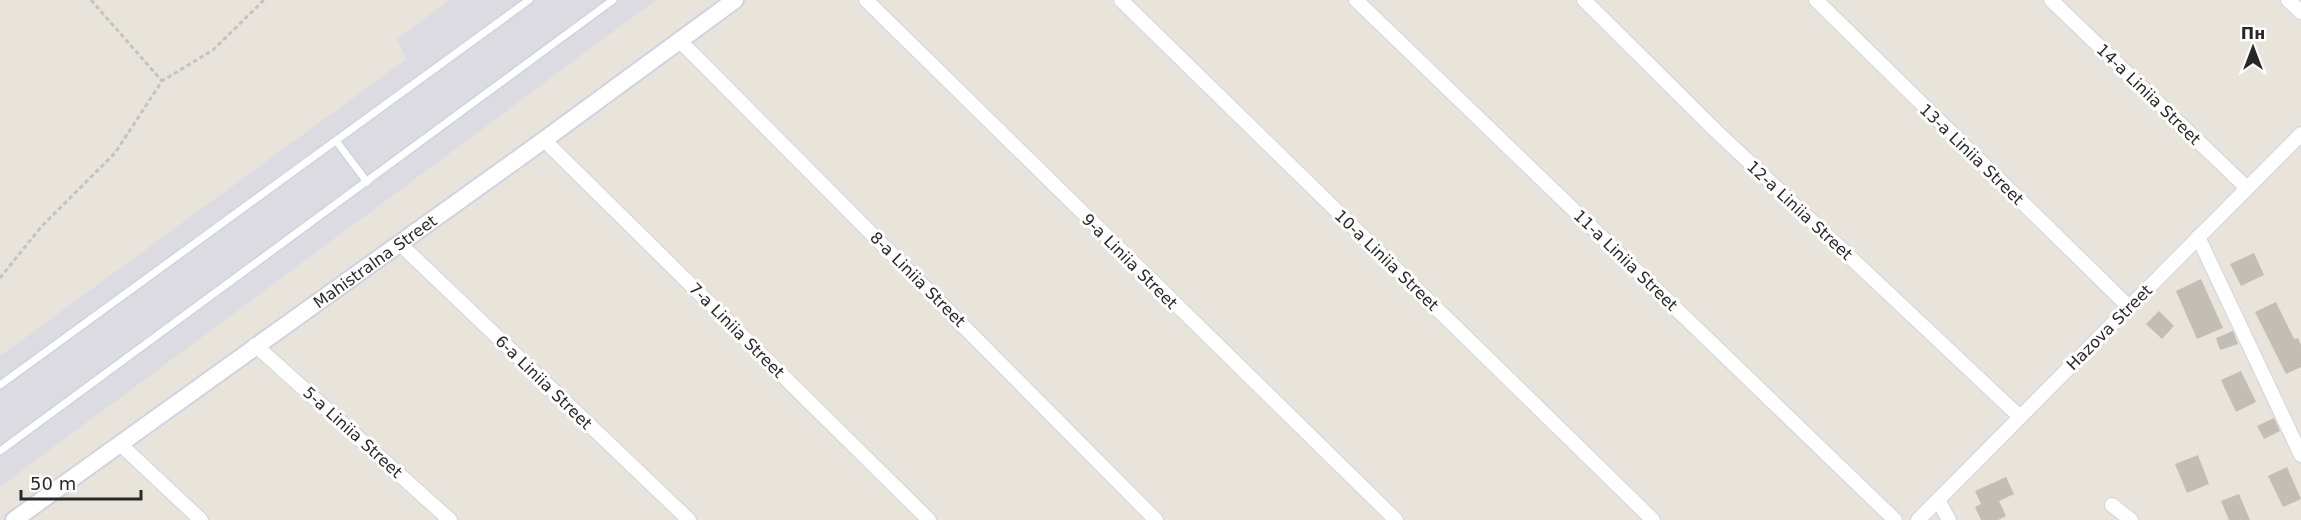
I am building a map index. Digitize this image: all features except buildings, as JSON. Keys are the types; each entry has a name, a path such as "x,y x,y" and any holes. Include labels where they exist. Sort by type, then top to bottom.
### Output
{"street":[{"name":"Mahistralna Street","path":"14,520 255,345 544,141 735,0"},
{"name":"9-a Liniia Street","path":"866,0 1396,520"},
{"name":"10-a Liniia Street","path":"1121,0 1653,520"},
{"name":"11-a Liniia Street","path":"1356,0 1895,520"},
{"name":"12-a Liniia Street","path":"1584,0 1716,131 2020,417"},
{"name":"13-a Liniia Street","path":"1816,0 2129,307"},
{"name":"14-a Liniia Street","path":"2051,0 2247,188"},
{"path":"2288,0 2301,12"},
{"name":"8-a Liniia Street","path":"679,40 1156,520"},
{"name":"Hazova Street","path":"1918,520 2301,134"},
{"name":"7-a Liniia Street","path":"544,141 929,520"},
{"path":"2198,237 2301,455"},
{"name":"6-a Liniia Street","path":"400,244 689,520"},
{"name":"5-a Liniia Street","path":"255,345 450,520"},
{"path":"120,444 201,520"},
{"path":"1938,500 1949,520"},
{"path":"2112,505 2131,520"}],"lane":[{"path":"0,386 529,0"},
{"path":"0,451 613,0"},
{"path":"337,142 367,182"}],"path":[{"path":"91,0 162,81"},
{"path":"0,278 41,227 115,153 162,81 213,50 264,0"}],"shaded area":[{"path":"449,0 656,0 0,487 0,356 406,59 397,39"}]}
